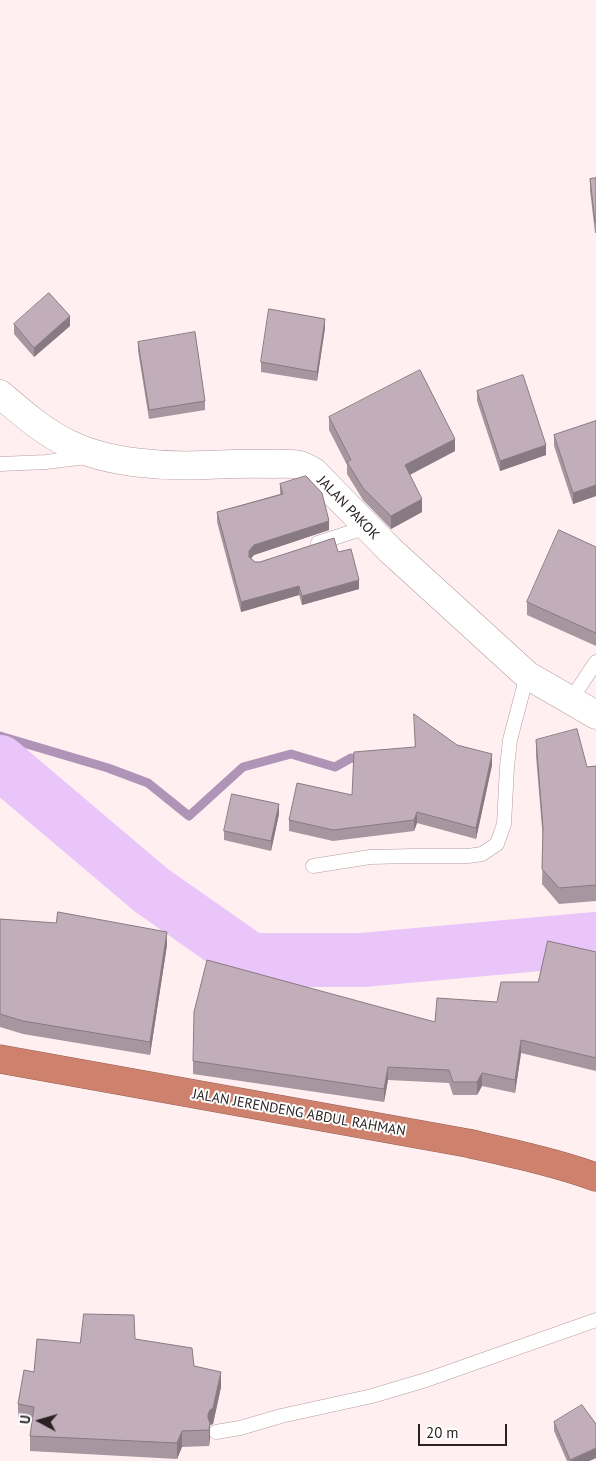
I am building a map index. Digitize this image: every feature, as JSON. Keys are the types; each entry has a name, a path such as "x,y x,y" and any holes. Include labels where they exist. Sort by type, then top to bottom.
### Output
{"highway":[{"name":"JALAN JERENDENG ABDUL RAHMAN","path":"0,1059 519,1154 596,1177"}],"street":[{"name":"JALAN PAKOK","path":"0,394 21,412 70,445 97,455 124,461 174,465 238,463 300,465 314,472 390,550 518,666 596,716"}],"lane":[{"path":"0,464 46,462 97,455"},
{"path":"303,548 367,527"},
{"path":"570,701 596,662"},
{"path":"313,866 370,857 468,856 482,854 497,844 504,824 507,766 518,666"},
{"path":"216,1432 372,1396 426,1380 596,1320"}],"building":[{"path":"596,178 596,222 595,222 590,179"},
{"path":"49,293 70,316 34,348 14,324"},
{"path":"269,309 325,319 317,372 261,362"},
{"path":"195,332 205,401 149,410 138,342"},
{"path":"420,370 455,439 405,465 422,499 391,516 363,488 347,462 351,460 329,417"},
{"path":"523,375 546,445 500,461 477,391"},
{"path":"596,421 596,485 573,493 554,435"},
{"path":"306,476 322,493 329,521 254,545 249,551 249,557 255,562 260,562 334,538 338,552 351,549 359,580 302,596 299,586 241,602 217,512 283,494 280,484"},
{"path":"559,530 596,547 596,633 527,602"},
{"path":"414,714 457,745 492,754 476,828 417,812 414,820 333,830 289,820 297,783 352,795 354,752 415,747"},
{"path":"577,729 587,767 596,766 596,885 559,888 542,869 543,828 536,740"},
{"path":"232,794 279,804 271,841 224,831"},
{"path":"58,912 167,932 150,1042 23,1021 0,1014 0,919 56,923"},
{"path":"548,941 596,952 596,1058 521,1040 515,1080 482,1073 477,1082 453,1082 449,1070 388,1067 384,1089 193,1061 194,1012 207,960 435,1022 437,998 497,1002 501,982 538,982"},
{"path":"84,1314 134,1315 135,1339 192,1348 194,1366 221,1372 213,1408 208,1414 209,1430 182,1431 177,1443 30,1436 34,1407 18,1404 24,1370 34,1372 37,1339 80,1343"},
{"path":"582,1405 596,1424 596,1448 570,1460 554,1422"}],"waterway":[{"path":"0,736 108,768 148,783 189,816 243,767 291,754 335,767 351,758 366,760"},
{"path":"0,762 151,890 251,960 362,960 596,939"}]}
